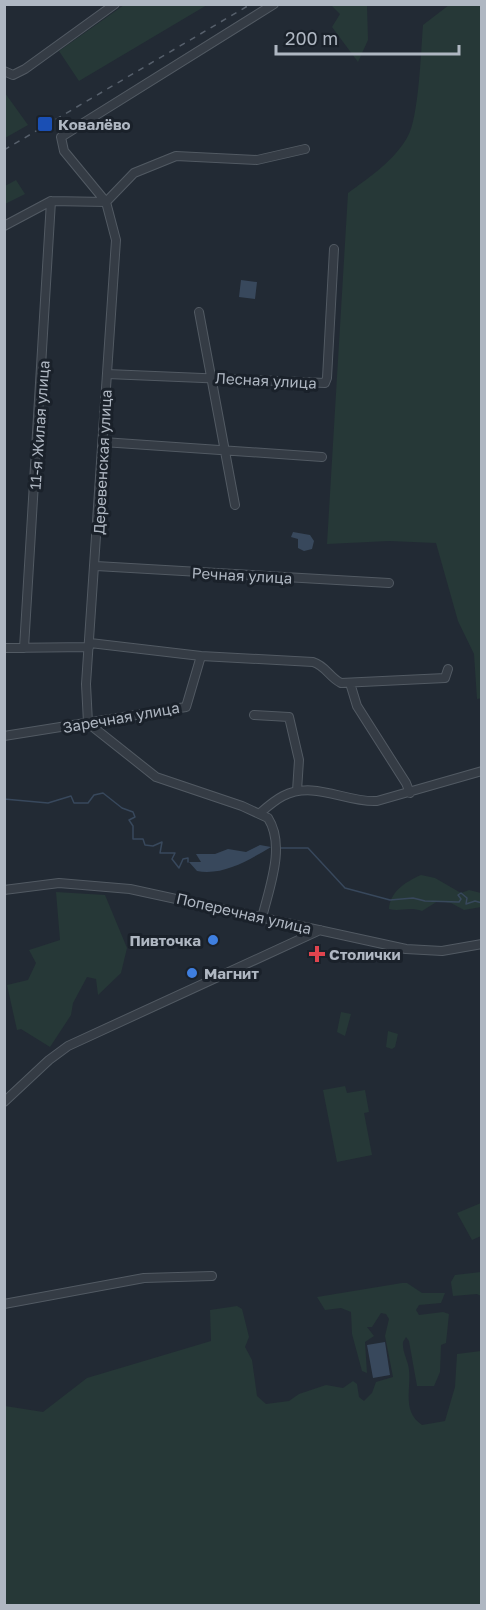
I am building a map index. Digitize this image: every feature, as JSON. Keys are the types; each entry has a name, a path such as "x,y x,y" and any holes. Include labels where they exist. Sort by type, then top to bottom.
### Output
{"street":[{"path":"4,71 13,75 25,69 115,4"},
{"path":"106,202 64,151 61,137 274,4"},
{"path":"4,226 51,201 106,202 134,173 176,156 257,160 305,149"},
{"name":"11-я Жилая улица","path":"24,648 51,201"},
{"name":"Деревенская улица","path":"88,723 85,708 116,240 106,202"},
{"name":"Лесная улица","path":"107,374 325,383 334,249"},
{"path":"199,312 235,505"},
{"path":"103,442 322,457"},
{"name":"Речная улица","path":"96,566 389,583"},
{"path":"4,648 89,645 201,656 313,662 327,669 334,680 350,683 446,678 448,669"},
{"name":"Заречная улица","path":"4,736 186,707 201,656"},
{"path":"350,683 357,706 410,793"},
{"path":"254,715 289,717 299,760 297,791"},
{"path":"88,723 92,729 156,777 260,813 273,825 275,850 262,918"},
{"path":"260,813 281,796 297,791 324,792 365,802 410,793 482,771"},
{"name":"Поперечная улица","path":"4,890 60,883 116,887 419,951 482,944"},
{"path":"296,941 300,926"},
{"path":"4,1102 49,1060 68,1046 320,930"},
{"path":"4,1304 144,1278 212,1276"}],"shaded area":[{"path":"124,5 207,5 79,81 59,51"},
{"path":"331,5 367,5 368,40 358,62 332,27 340,14"},
{"path":"449,5 482,5 482,698 477,699 474,654 458,621 436,543 389,541 327,544 348,193 389,160 408,136 415,114 423,25"},
{"path":"5,93 28,125 4,138"},
{"path":"16,180 25,194 5,204 5,186"},
{"path":"421,875 435,878 461,893 469,890 481,893 481,907 464,910 451,903 438,901 422,911 389,909 392,898 399,888"},
{"path":"56,892 105,895 127,948 121,973 98,995 96,979 87,977 73,1003 71,1015 50,1047 21,1029 17,1030 7,985 28,980 36,963 29,950 60,940"},
{"path":"341,1012 351,1014 345,1036 337,1032"},
{"path":"388,1031 398,1034 395,1047 392,1049 386,1047"},
{"path":"345,1086 347,1093 365,1090 369,1112 364,1113 372,1155 337,1162 323,1090"},
{"path":"481,1203 481,1236 472,1240 457,1213"},
{"path":"481,1272 481,1296 477,1294 453,1296 451,1282 455,1275"},
{"path":"407,1283 422,1293 445,1293 441,1303 419,1305 416,1310 419,1315 443,1312 449,1314 446,1343 441,1345 440,1372 434,1386 417,1386 409,1341 406,1337 403,1342 409,1370 410,1407 416,1420 422,1425 445,1421 455,1387 457,1354 481,1351 481,1605 5,1605 5,1406 43,1412 87,1378 211,1341 210,1310 237,1306 242,1309 249,1337 245,1347 252,1360 257,1396 266,1404 289,1401 299,1394 326,1385 343,1388 353,1381 357,1384 359,1397 364,1401 372,1393 376,1382 393,1377 385,1336 389,1319 386,1314 381,1313 372,1327 367,1327 374,1336 365,1342 367,1373 362,1371 352,1334 351,1312 341,1308 325,1310 317,1297"}],"water":[{"path":"241,280 257,282 255,299 239,297"},
{"path":"293,532 310,535 314,541 312,549 304,551 298,548 298,539 291,537"},
{"path":"260,845 271,847 245,862 226,869 197,871 189,862 201,862 196,854 215,854 228,849 246,852"},
{"path":"385,1342 390,1375 373,1378 367,1345"}],"waterway":[{"path":"4,799 48,803 71,796 74,803 88,803 94,795 103,793 122,808 133,812 135,817 129,820 133,826 133,839 143,839 145,845 153,846 162,842 160,853 175,853 172,859 179,868 183,859 188,858 188,862"},
{"path":"279,848 308,848 345,888 390,900 413,898 425,901 459,902 461,899 458,895 461,893 467,898 466,904 475,901 482,903"}],"railway":[{"path":"4,150 251,4"}],"place":[{"name":"Ковалёво","path":"45,124"},
{"name":"Пивточка","path":"213,940"},
{"name":"Столички","path":"317,954"},
{"name":"Магнит","path":"192,973"}]}
